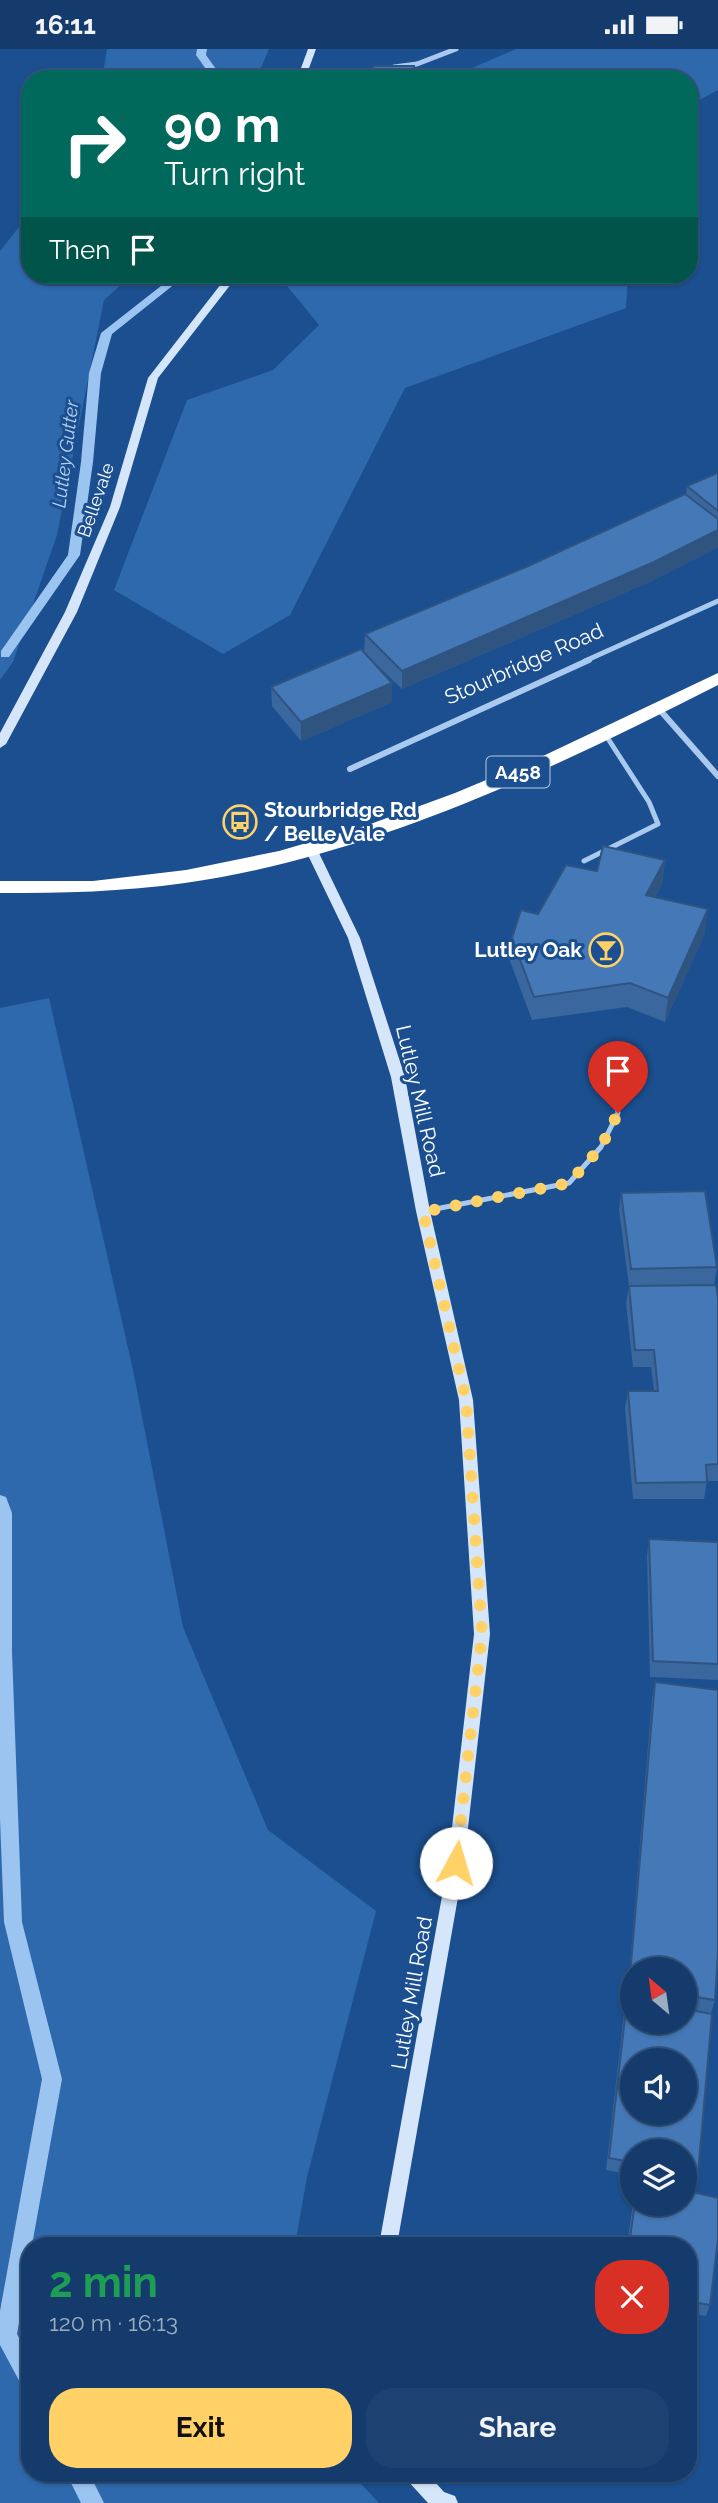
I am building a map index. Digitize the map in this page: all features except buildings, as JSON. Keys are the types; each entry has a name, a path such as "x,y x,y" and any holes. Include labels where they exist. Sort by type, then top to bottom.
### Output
{"highway":[{"name":"A458","path":"0,887 92,888 158,883 261,863 310,849 450,800 605,734 718,678"}],"street":[{"path":"304,70 312,49"},
{"path":"375,70 417,64 456,49"},
{"name":"Bellevale","path":"0,744 71,612 91,565 115,507 153,378 226,284"},
{"name":"Stourbridge Road","path":"350,769 718,601"},
{"path":"659,709 718,776"},
{"name":"Lutley Mill Road","path":"310,849 354,938 394,1064 423,1212 466,1400 482,1634 456,1863 389,2237"},
{"path":"422,2482 438,2500 448,2503"}],"lane":[{"path":"584,861 658,824 649,802 605,734"},
{"path":"423,1212 569,1183 601,1147 618,1113 606,1056"}],"shaded area":[{"path":"107,49 269,49 260,70 104,70"},
{"path":"516,49 718,49 718,90 698,101 698,70 468,70"},
{"path":"21,224 21,284 122,284 104,300 57,535 13,662 0,680 0,251"},
{"path":"285,284 627,284 626,308 405,388 290,615 223,654 114,590 187,400 273,370 319,325"},
{"path":"49,998 133,1370 183,1627 268,1830 376,1911 307,2177 296,2237 21,2237 21,2482 359,2482 379,2503 0,2503 0,1008"}],"waterway":[{"name":"Lutley Gutter","path":"202,49 201,55 212,70"},
{"name":"Lutley Gutter","path":"5,654 74,555 87,462 95,373 107,333 170,284"},
{"name":"Lutley Gutter","path":"0,1502 4,1513 3,1652"},
{"path":"3,1652 13,1922 52,2079 24,2237"},
{"path":"21,2252 6,2335 21,2364"},
{"path":"82,2482 93,2503"}],"place":[{"name":"Stourbridge Rd / Belle Vale","path":"240,822"},
{"name":"Lutley Oak","path":"606,950"}],"route":[{"path":"456,1863 482,1634 466,1400 423,1212 569,1183 601,1147 618,1113"}]}
